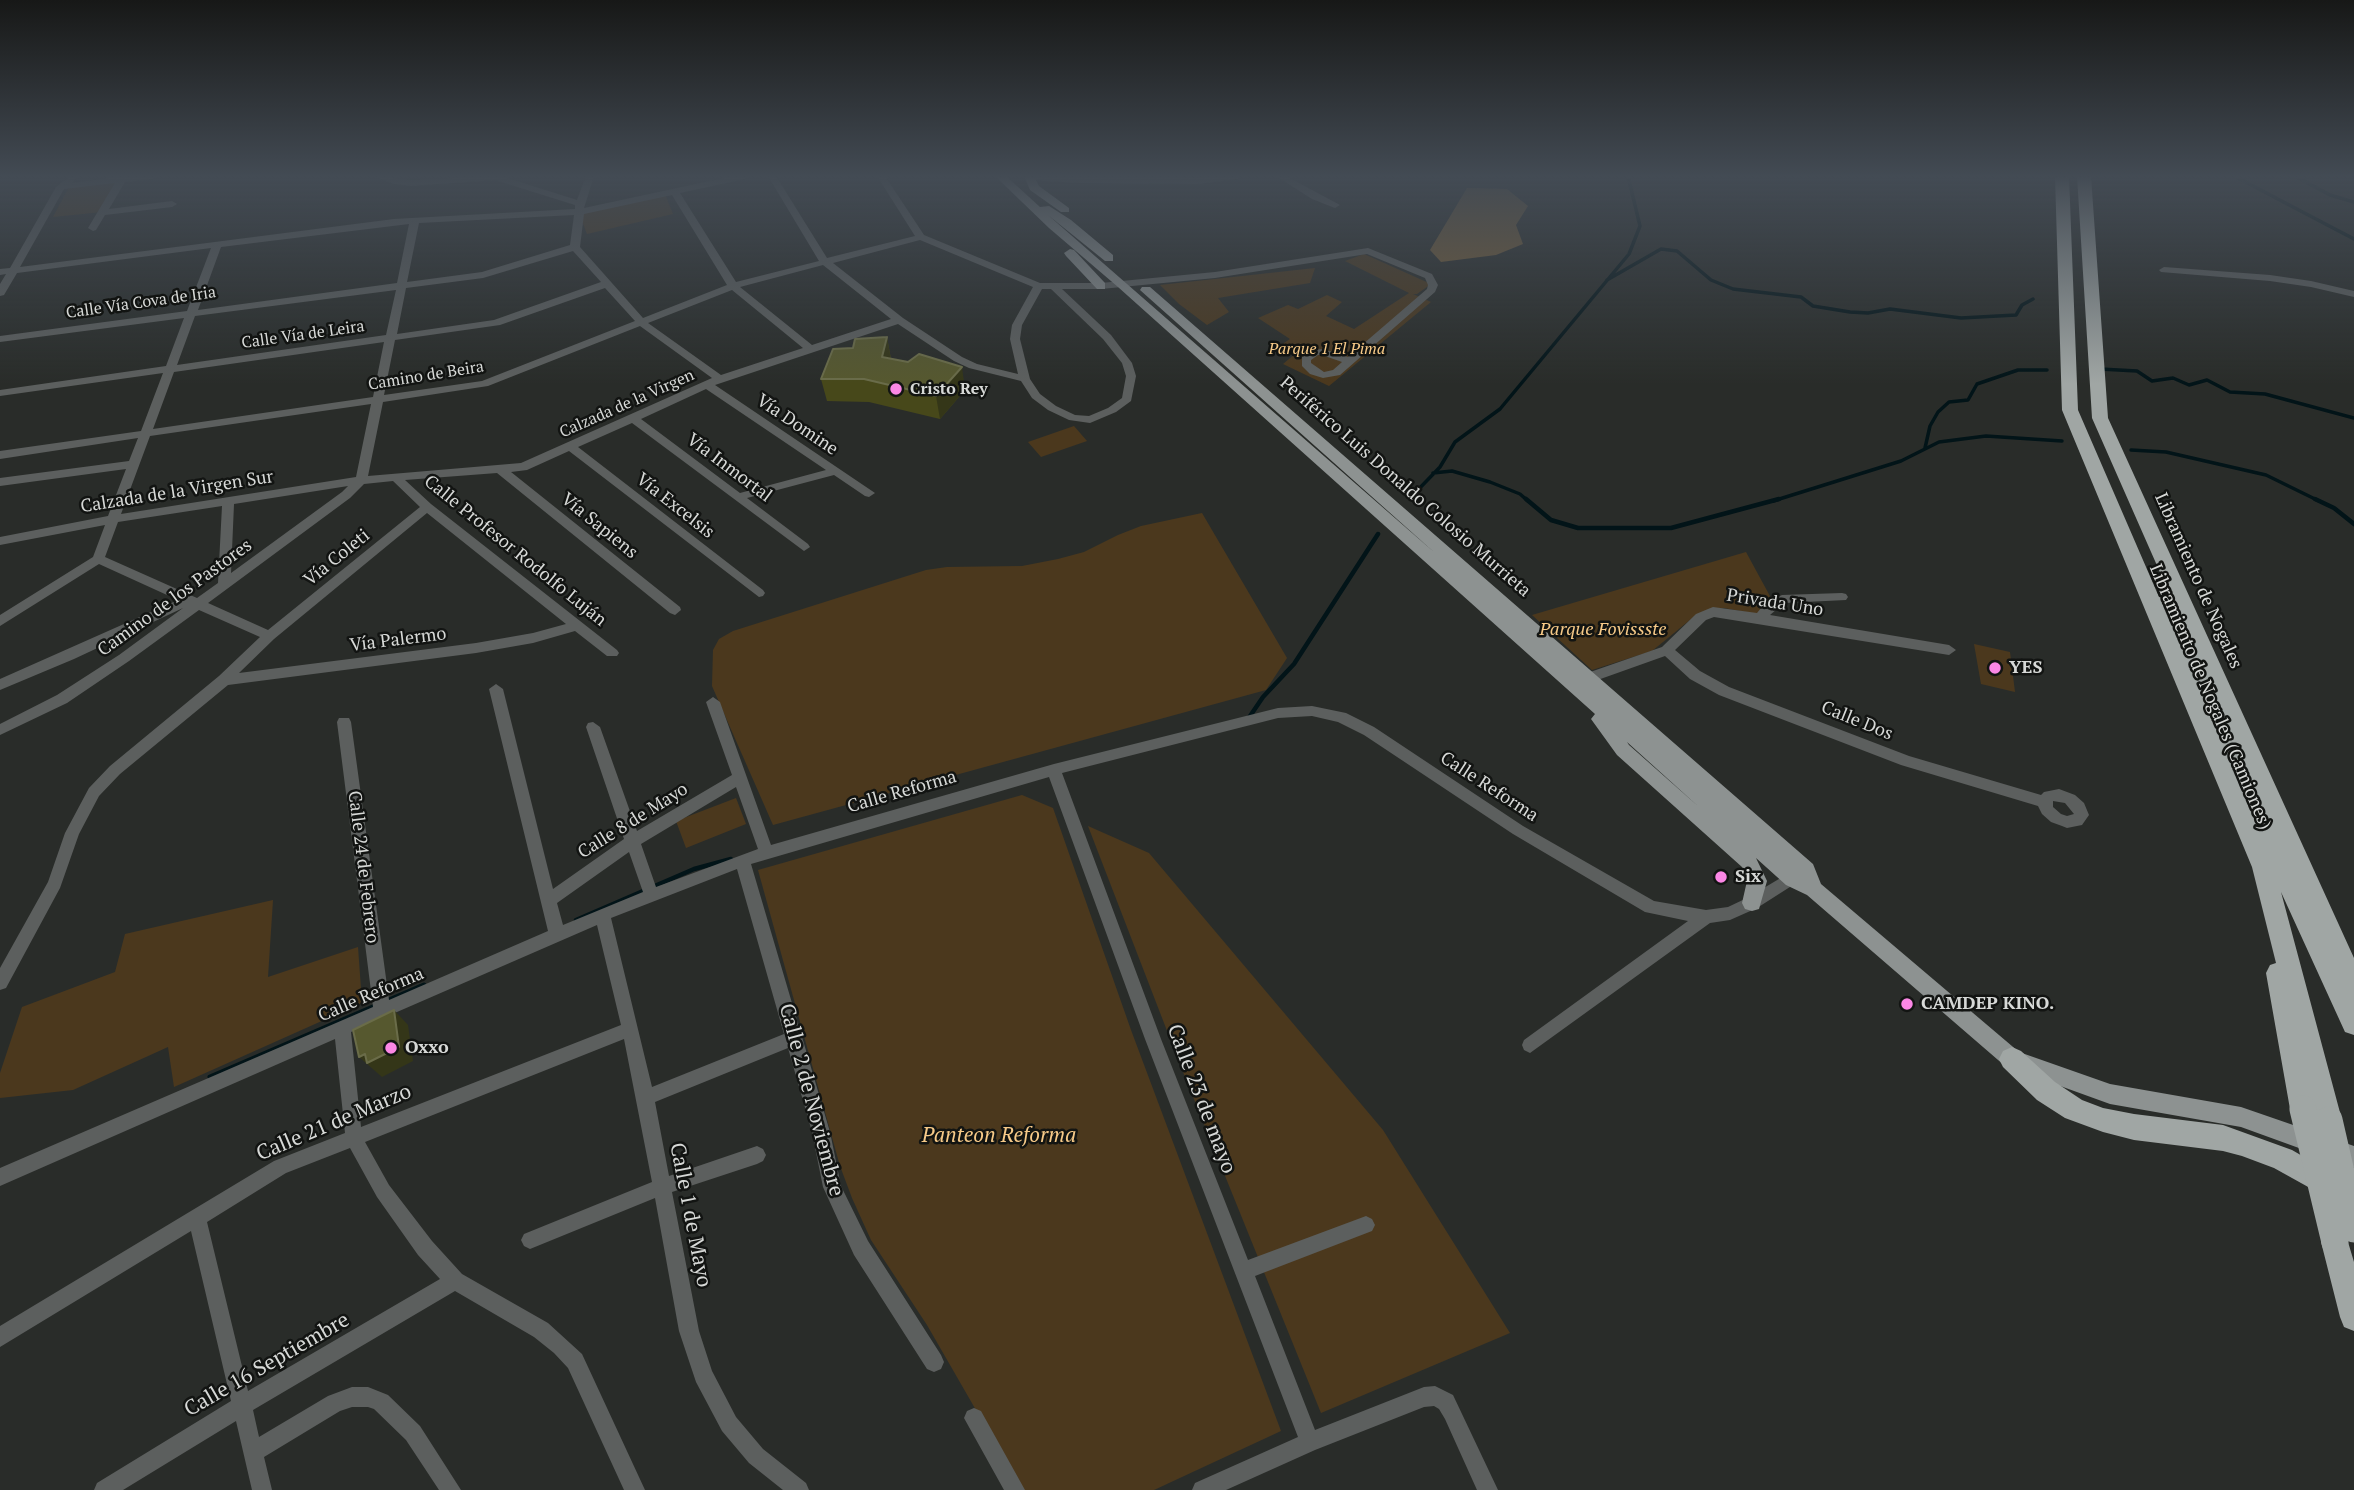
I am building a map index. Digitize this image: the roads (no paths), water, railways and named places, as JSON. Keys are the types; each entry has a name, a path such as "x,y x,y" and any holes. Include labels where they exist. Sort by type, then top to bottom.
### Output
{"highway":[{"name":"Libramiento de Nogales (Camiones)","path":"2056,246 2061,409 2251,864 2279,976 2303,1109 2344,1236 2354,1290"},
{"path":"2064,246 2070,410 2263,867 2329,1120 2344,1236"},
{"name":"Libramiento de Nogales","path":"2077,246 2085,419 2245,780 2266,835 2354,1024"},
{"name":"Libramiento de Nogales","path":"2089,246 2100,418 2354,985"},
{"path":"2012,1059 2046,1091 2074,1109 2103,1120 2134,1127 2223,1138 2242,1143 2283,1159 2354,1201"},
{"name":"Libramiento de Nogales (Camiones)","path":"2344,1236 2354,1317"}],"main road":[{"path":"1063,246 1101,286"},
{"name":"Periférico Luis Donaldo Colosio Murrieta","path":"1086,246 1582,686 2012,1059 2110,1094 2211,1111 2272,1128 2354,1157"},
{"name":"Periférico Luis Donaldo Colosio Murrieta","path":"1093,246 1130,283"},
{"path":"1582,686 1623,750 1749,862 1756,872 1757,881 1752,903"}],"street":[{"path":"0,293 26,246"},
{"path":"0,272 214,246"},
{"path":"0,621 98,559 218,246"},
{"path":"361,480 410,246"},
{"path":"708,246 733,286 809,348"},
{"path":"815,246 824,261 899,320 965,363 1025,379"},
{"name":"Camino de Beira","path":"0,455 491,382 733,286 887,246"},
{"path":"942,246 1039,286 1055,288 1260,270 1368,251 1429,276 1433,285 1431,290 1350,361"},
{"path":"575,247 642,323 720,379"},
{"name":"Calle Vía Cova de Iria","path":"0,339 502,271 575,247"},
{"path":"2164,270 2270,278 2354,294"},
{"name":"Calle Vía de Leira","path":"0,393 496,323 606,284"},
{"path":"1039,286 1017,326 1015,339 1025,379 1036,396 1052,408 1081,420 1090,420 1112,410 1127,399 1131,387 1126,363 1119,350 1055,288"},
{"name":"Calzada de la Virgen","path":"361,480 501,470 530,464 720,379 899,320"},
{"name":"Vía Domine","path":"707,385 869,493"},
{"name":"Vía Inmortal","path":"633,418 804,547"},
{"name":"Vía Excelsis","path":"570,446 759,593"},
{"path":"0,482 135,464"},
{"name":"Vía Sapiens","path":"501,470 675,610"},
{"path":"738,497 835,471"},
{"name":"Calle Profesor Rodolfo Luján","path":"396,477 427,507 612,653"},
{"name":"Calzada de la Virgen Sur","path":"0,541 113,519 361,480"},
{"name":"Camino de los Pastores","path":"0,730 84,685 194,600 224,583 346,495 361,480"},
{"path":"224,583 228,501"},
{"name":"Vía Coleti","path":"0,983 55,883 72,833 94,792 115,770 224,680 270,636 427,507"},
{"path":"98,559 270,636"},
{"path":"1759,618 1770,606 1782,599 1842,597"},
{"path":"0,685 194,600"},
{"name":"Privada Uno","path":"1582,686 1667,650 1706,614 1721,612 1949,650"},
{"name":"Vía Palermo","path":"224,680 476,648 533,638 575,626"},
{"name":"Calle Dos","path":"1667,650 1695,674 1724,691 1915,764 2044,802"},
{"path":"496,690 557,934"},
{"path":"713,702 766,851"},
{"name":"Calle Reforma","path":"0,1177 557,934 652,894 766,851 1054,770 1279,713 1312,711 1341,718 1369,731 1518,830 1625,895 1650,907 1706,918 1730,913 1752,903 1799,874"},
{"name":"Calle 24 de Febrero","path":"344,722 382,1012"},
{"path":"593,727 652,894"},
{"name":"Calle 23 de mayo","path":"1054,770 1153,1039 1310,1442"},
{"name":"Calle 8 de Mayo","path":"548,900 633,841 741,778"},
{"name":"Calle 2 de Noviembre","path":"742,860 821,1132 832,1187 862,1248 934,1362"},
{"name":"Calle 1 de Mayo","path":"602,915 631,1029 689,1331 707,1384 729,1424 756,1456 799,1490"},
{"path":"1530,1045 1706,918"},
{"path":"342,1029 355,1138 365,1162 399,1215 455,1282 541,1330 575,1361 635,1490"},
{"name":"Calle 21 de Marzo","path":"0,1337 281,1167 631,1029"},
{"path":"645,1098 794,1038"},
{"name":"Periférico Luis Donaldo Colosio Murrieta","path":"2272,1128 2354,1175"},
{"path":"530,1240 661,1188 757,1155"},
{"path":"197,1219 262,1490"},
{"path":"1243,1271 1366,1225"},
{"name":"Calle 16 Septiembre","path":"104,1490 241,1406 455,1282"},
{"path":"1202,1490 1310,1442 1424,1397 1436,1396 1446,1402 1452,1412 1488,1490"},
{"path":"253,1452 335,1403 352,1397 368,1397 381,1402 413,1433 451,1490"},
{"path":"974,1418 1015,1490"}],"waterway":[{"path":"1608,280 1629,254 1632,246"},
{"path":"1608,280 1661,249 1677,251 1711,280 1733,289 1801,297 1813,306 1850,312 1868,313 1890,309 1961,318 2016,315 2022,305 2033,299"},
{"path":"1434,473 1455,442 1500,409 1608,280"},
{"path":"2100,369 2137,371 2152,381 2173,378 2189,385 2207,380 2230,392 2265,394 2354,418"},
{"path":"1925,448 1930,426 1938,412 1949,402 1968,400 1977,384 2018,370 2047,370"},
{"path":"1773,501 1901,461 1939,442 1986,436 2062,441"},
{"path":"2131,450 2166,452 2266,475 2319,501"},
{"path":"1434,473 1452,471 1490,482 1520,494 1528,501"},
{"path":"1414,494 1434,473"},
{"path":"1526,499 1551,520 1578,528 1671,528 1779,499"},
{"path":"2315,499 2334,508 2354,524"},
{"path":"1248,719 1263,697 1294,664 1378,534"},
{"path":"576,920 694,869 731,859"},
{"path":"210,1077 424,985"}],"place":[{"name":"Cristo Rey","path":"896,389"},
{"name":"YES","path":"1995,668"},
{"name":"Six","path":"1721,877"},
{"name":"CAMDEP KINO.","path":"1907,1004"},
{"name":"Oxxo","path":"391,1048"}],"park label":[{"name":"Parque 1 El Pima","path":"1327,349"},
{"name":"Parque Fovissste","path":"1603,630"},
{"name":"Panteon Reforma","path":"999,1136"}]}
